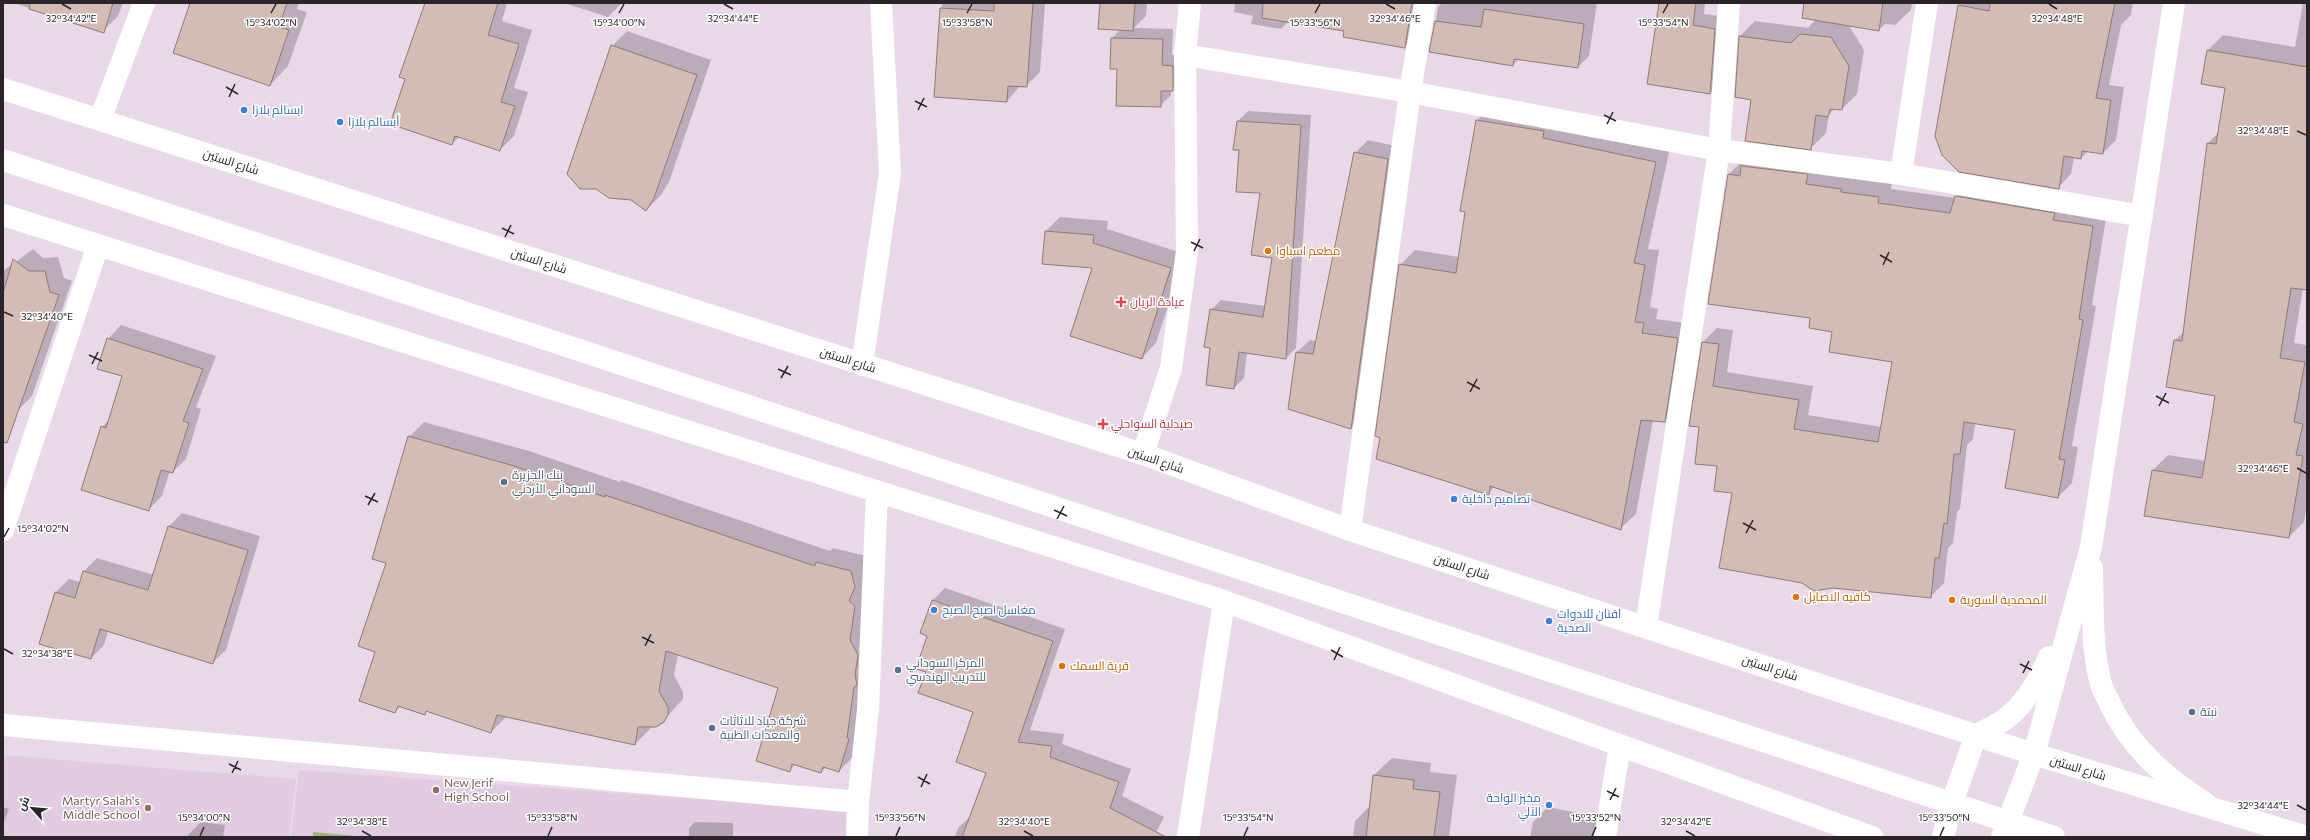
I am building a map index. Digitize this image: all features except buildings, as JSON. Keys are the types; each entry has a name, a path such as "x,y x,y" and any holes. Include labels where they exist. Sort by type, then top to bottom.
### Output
{"street":[{"path":"100,120 144,3"},
{"path":"862,365 890,173 881,3"},
{"path":"1143,454 1171,368 1187,251 1185,55 1190,3"},
{"path":"1350,530 1410,92 1425,3"},
{"path":"1646,627 1719,150 1729,3"},
{"path":"1901,174 1927,3"},
{"path":"2004,829 2034,754 2091,547 2174,3"},
{"path":"1185,55 1410,92 1719,150 1901,174 2142,216"},
{"name":"شارع الستين","path":"3,89 1143,454 1350,530 2034,754 2307,837"},
{"path":"3,160 1952,803 2004,829 2054,837"},
{"path":"3,215 1224,601 1620,745 1847,831 1872,837"},
{"path":"3,530 98,245"},
{"path":"857,837 858,802 868,710 877,492"},
{"path":"1943,837 1952,803 1976,735 2004,721 2037,683 2058,637 2091,547"},
{"path":"2091,547 2094,649 2101,685 2117,718 2134,743 2154,765 2177,785 2213,808"},
{"path":"1188,837 1224,601"},
{"path":"3,725 858,802"},
{"path":"1605,837 1620,745"}],"shaded area":[{"name":"Martyr Salah's Middle School","path":"3,755 296,779 289,837 3,837"},
{"name":"New Jerif High School","path":"299,770 852,810 851,837 291,837"}],"green space":[{"path":"313,832 366,837 313,837"}],"place":[{"name":"ابسالم بلازا","path":"244,110"},
{"name":"أبسالم بلازا","path":"340,122"},
{"name":"مطعم اسباوا","path":"1268,251"},
{"name":"عيادة الريان","path":"1121,302"},
{"name":"صيدلية السواحلي","path":"1103,424"},
{"name":"بنك الجزيرة السوداني الأردني","path":"504,482"},
{"name":"تصاميم داخلية","path":"1454,499"},
{"name":"كافيه الاصايل","path":"1796,597"},
{"name":"المحمدية السورية","path":"1952,600"},
{"name":"مغاسل اصبح الصبح","path":"934,610"},
{"name":"افنان للادوات الصحية","path":"1549,621"},
{"name":"قرية السمك","path":"1062,666"},
{"name":"المركز السوداني للتدريب الهندسي","path":"898,670"},
{"name":"نبتة","path":"2192,712"},
{"name":"شركة جياد للاثاثات والمعدات الطبية","path":"712,728"},
{"name":"New Jerif High School","path":"436,790"},
{"name":"مخبز الواحة الآلي","path":"1549,805"},
{"name":"Martyr Salah's Middle School","path":"148,808"}]}
